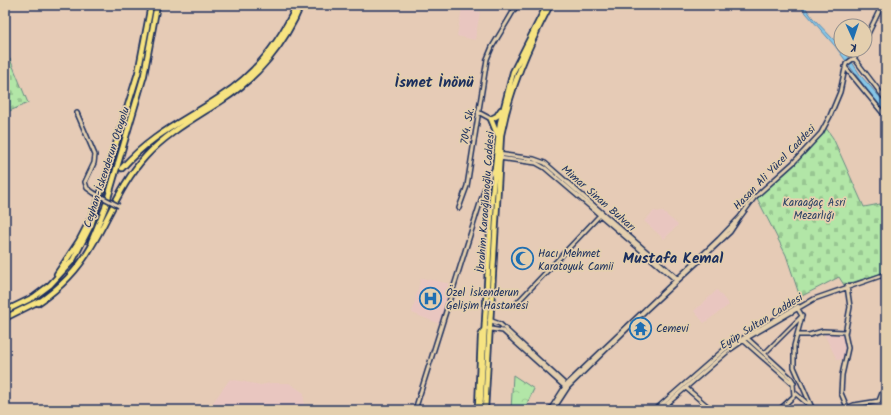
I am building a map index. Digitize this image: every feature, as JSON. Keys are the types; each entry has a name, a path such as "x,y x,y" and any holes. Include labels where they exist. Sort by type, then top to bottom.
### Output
{"highway":[{"name":"Ceyhan-İskenderun Otoyolu","path":"5,311 34,297 62,273 76,254 92,226 138,73 151,5"},
{"name":"Ceyhan-İskenderun Otoyolu","path":"5,318 38,303 67,277 78,263 97,228 144,75 157,5"},
{"path":"122,168 151,140 220,98 244,79 274,46 297,5"},
{"path":"38,303 55,291 79,265 91,247 126,181 146,156 170,135 223,100 258,71 285,37 301,5"},
{"name":"İbrahim Karaoğlanoğlu Caddesi","path":"479,410 485,328 489,320 498,136 502,109 520,55 547,5"},
{"name":"İbrahim Karaoğlanoğlu Caddesi","path":"485,410 491,329 489,320 495,168 514,83 525,55 550,5"},
{"path":"498,136 491,119 497,116 502,109"},
{"path":"18,306 48,284 60,271 79,241 93,214"}],"street":[{"name":"704. Sk.","path":"459,208 467,186 487,60 492,47 517,5"},
{"path":"873,24 882,5"},
{"path":"886,100 853,59 846,65 886,117"},
{"name":"Hasan Ali Yücel Caddesi","path":"550,410 565,386 740,217 754,198 793,163 821,132 830,116 840,92 846,65"},
{"path":"478,112 491,119"},
{"path":"77,113 95,155 94,163 85,182 87,188 119,206"},
{"name":"Mimar Sinan Bulvarı","path":"498,156 540,165 601,214 677,279"},
{"path":"415,410 488,178 495,168"},
{"path":"515,306 601,214"},
{"name":"Eyüp Sultan Caddesi","path":"660,410 728,351 743,340 805,303 847,286 886,274"},
{"path":"554,410 568,387 677,279"},
{"path":"847,286 850,307 845,332 848,348 842,375 841,395 847,408"},
{"path":"655,410 726,348 758,328 805,303"},
{"path":"798,308 802,316 794,351 794,367 799,382 806,393 810,406"},
{"path":"765,353 802,316"},
{"path":"489,320 500,324 565,386"},
{"path":"485,328 503,331 565,386"},
{"path":"797,335 810,335 823,331 845,332"},
{"path":"747,338 765,353 791,378 794,383 794,397 779,410"},
{"path":"743,340 794,383"},
{"path":"794,383 799,382"},
{"path":"686,388 712,410"},
{"path":"842,410 860,403 879,401 882,393 886,391"},
{"path":"795,394 813,410"}],"shaded area":[{"path":"462,8 480,12 475,40 457,36"},
{"path":"654,211 663,212 678,225 664,239 644,221"},
{"name":"Özel İskenderun Gelişim Hastanesi","path":"421,278 451,284 440,324 412,313"},
{"path":"717,290 729,305 704,323 694,311"},
{"path":"823,332 844,335 847,348 845,359 837,360"},
{"path":"230,379 260,385 271,383 289,383 304,393 304,410 213,409 211,405"}],"green space":[{"path":"5,57 10,59 28,103 5,113"},
{"name":"Karaağaç Asri Mezarlığı","path":"826,128 833,138 864,207 880,204 883,206 886,228 886,272 844,285 839,277 800,297 786,255 757,198 795,164"},
{"path":"513,375 534,389 524,410 511,410"}],"water":[{"path":"799,5 805,7 812,17 833,39 833,44"},
{"path":"844,58 849,58 861,76 886,104 886,112 867,90"}],"tunnel":[{"path":"100,199 122,168"}],"place":[{"name":"Hacı Mehmet Karatoyuk Camii","path":"522,259"},
{"name":"Özel İskenderun Gelişim Hastanesi","path":"431,298"},
{"name":"Cemevi","path":"641,328"}],"district":[{"name":"İsmet İnönü","path":"434,82"},
{"name":"Mustafa Kemal","path":"673,258"}]}
